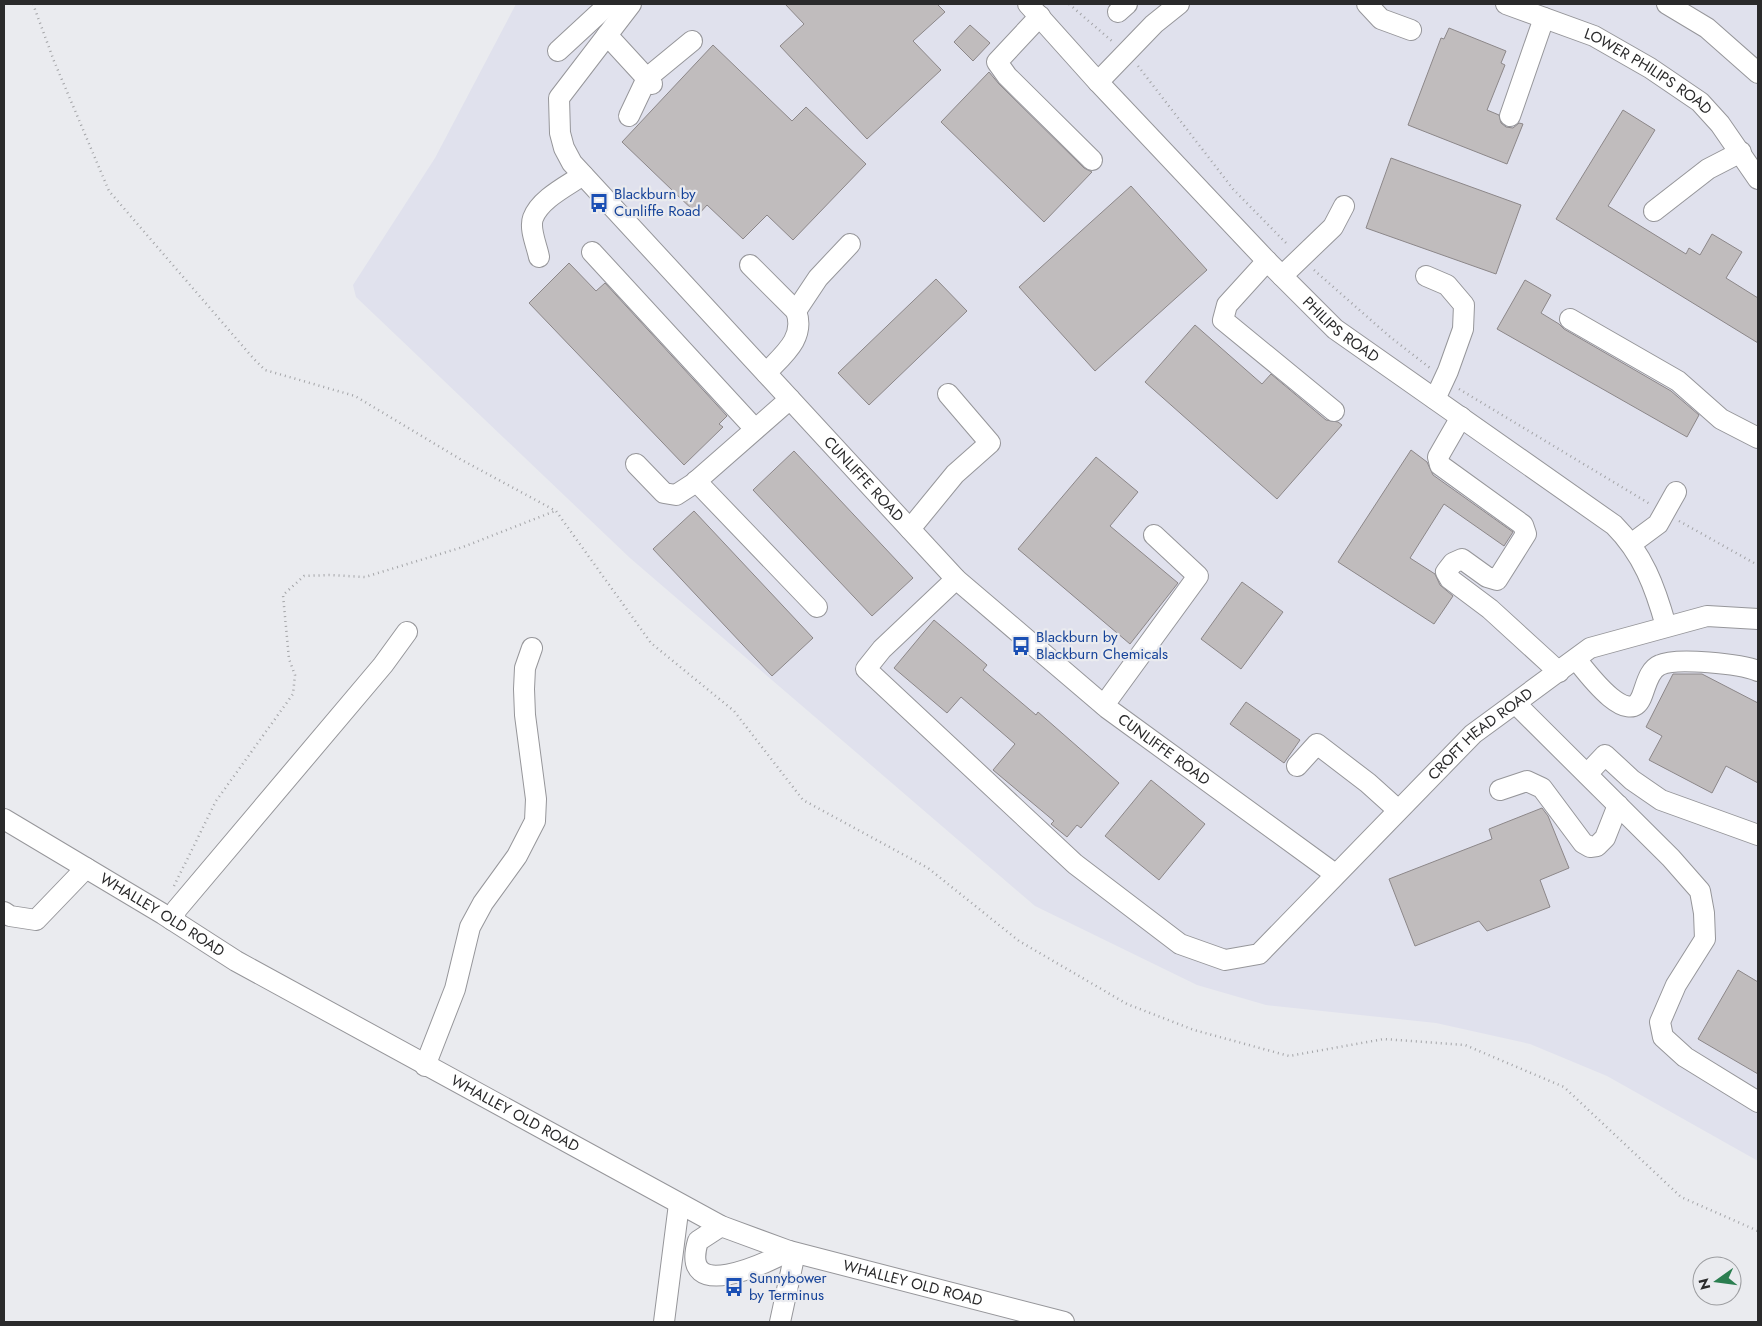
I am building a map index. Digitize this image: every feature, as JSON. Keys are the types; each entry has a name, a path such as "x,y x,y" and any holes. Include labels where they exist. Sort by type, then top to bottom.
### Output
{"street":[{"path":"558,50 609,4"},
{"name":"CUNLIFFE ROAD","path":"631,4 559,98 558,116 564,148 572,164 956,579 1104,705 1335,874"},
{"path":"1367,4 1381,19 1411,30"},
{"name":"LOWER PHILIPS ROAD","path":"1506,4 1594,36 1650,68 1700,102 1720,124 1758,178"},
{"path":"1667,4 1707,28 1758,73"},
{"path":"1098,82 1154,24 1167,7"},
{"path":"1034,10 997,62 1007,76 1092,160"},
{"name":"PHILIPS ROAD","path":"1034,10 1098,82 1267,262 1335,329 1614,525 1642,559 1656,589 1666,626"},
{"path":"1510,116 1544,18"},
{"path":"607,35 649,81"},
{"path":"629,116 649,81 692,41"},
{"path":"1654,211 1708,169 1741,152"},
{"path":"539,257 533,219 542,206 583,175"},
{"path":"1282,276 1333,227 1344,206"},
{"path":"796,311 818,278 850,244"},
{"path":"592,252 755,430"},
{"path":"1267,262 1227,305 1223,320 1334,411"},
{"path":"750,265 796,311 800,321 799,334 766,373"},
{"path":"1426,276 1447,285 1464,305 1463,329 1448,371 1435,399"},
{"path":"1570,319 1678,380 1721,418 1758,438"},
{"path":"910,528 955,474 990,443 948,394"},
{"path":"636,464 664,493 676,495 696,481 790,399"},
{"path":"1461,417 1438,457 1440,465 1523,525 1526,534 1497,580 1487,577 1462,559 1452,563 1446,572 1450,579 1490,609 1559,672"},
{"path":"696,481 817,607"},
{"path":"1631,544 1654,529 1676,492"},
{"path":"1104,705 1198,576 1154,535"},
{"name":"CROFT HEAD ROAD","path":"956,579 882,649 866,669 1075,864 1180,944 1225,960 1259,954 1473,734 1590,648 1707,616 1758,615"},
{"path":"174,915 373,676 407,632"},
{"path":"425,1066 435,1035 453,997 470,927 484,903 517,856 536,821 536,799 525,715 524,689 524,668 532,648"},
{"path":"1576,659 1599,689 1626,705 1633,706 1640,700 1652,670 1660,665 1694,662 1748,666 1758,671"},
{"path":"1516,704 1671,858 1700,891 1704,913 1704,938 1676,986 1660,1022 1662,1037 1685,1057 1758,1102"},
{"path":"1298,766 1317,744 1368,783 1398,810"},
{"path":"1587,774 1605,755 1632,780 1661,800 1758,834"},
{"path":"1500,790 1527,781 1542,788 1583,843 1590,847 1597,846 1605,838 1621,808"},
{"name":"WHALLEY OLD ROAD","path":"4,818 86,868 174,915 236,961 425,1066 722,1226 792,1252 1064,1322"},
{"path":"4,912 10,916 36,920 86,868"},
{"path":"664,1322 679,1204"},
{"path":"722,1226 698,1241 695,1252 697,1265 706,1274 718,1277 744,1272 792,1252"},
{"path":"780,1322 792,1252"}],"path":[{"path":"34,4 54,61 109,191 265,370 355,396 460,459 556,511 651,643 734,711 803,800 928,868 1019,941 1127,1004 1194,1030 1289,1056 1384,1039 1465,1045 1564,1087 1681,1197 1758,1230"},
{"path":"1069,4 1118,46"},
{"path":"1134,61 1233,188 1294,252"},
{"path":"1312,268 1389,336 1437,374"},
{"path":"1460,389 1656,507"},
{"path":"174,915 174,884 216,801 293,694 295,676 289,659 283,594 304,576 365,576 462,548 556,511"},
{"path":"1674,519 1754,564"}],"shaded area":[{"path":"516,4 1758,4 1758,1161 1607,1076 1530,1044 1436,1023 1266,1005 1197,985 1035,906 630,558 356,297 353,285 435,158"}],"building":[{"path":"785,4 937,4 945,12 913,41 941,70 867,139 780,46 804,24"},
{"path":"970,25 990,43 973,61 954,42"},
{"path":"1449,28 1506,51 1501,63 1505,65 1487,110 1499,115 1501,123 1506,127 1513,128 1519,123 1523,124 1507,164 1408,125 1441,38 1444,39"},
{"path":"713,45 792,121 806,107 866,164 793,240 767,215 743,239 707,205 698,215 622,142"},
{"path":"989,72 1084,168 1092,172 1044,222 941,122"},
{"path":"1623,110 1655,130 1608,206 1686,254 1689,248 1700,255 1712,234 1742,252 1726,278 1758,298 1758,343 1556,219"},
{"path":"1391,158 1521,205 1496,274 1366,228"},
{"path":"1131,186 1207,270 1095,371 1019,287"},
{"path":"569,263 596,291 605,283 727,416 719,424 723,427 684,465 529,303"},
{"path":"936,279 967,311 869,405 838,373"},
{"path":"1525,280 1551,295 1541,313 1564,329 1671,391 1699,415 1687,437 1497,329"},
{"path":"1195,325 1262,384 1271,374 1326,420 1338,422 1342,425 1277,499 1145,382"},
{"path":"1411,450 1427,462 1433,475 1513,532 1504,546 1444,504 1410,558 1435,574 1440,585 1453,596 1434,624 1338,562"},
{"path":"794,451 913,578 872,616 753,490"},
{"path":"1096,457 1138,492 1110,526 1178,583 1130,644 1018,549"},
{"path":"694,511 813,638 772,676 653,549"},
{"path":"1242,582 1283,612 1241,669 1201,639"},
{"path":"934,620 987,665 983,670 1036,715 1038,712 1119,783 1081,828 1077,825 1067,837 1051,824 1054,821 993,770 1015,744 961,697 947,713 894,668"},
{"path":"1673,674 1702,674 1758,703 1758,783 1726,766 1712,793 1649,760 1662,736 1646,727"},
{"path":"1246,702 1300,740 1284,763 1230,724"},
{"path":"1151,780 1205,824 1159,880 1105,836"},
{"path":"1542,808 1548,816 1569,868 1540,880 1550,907 1487,931 1479,921 1415,946 1389,879 1492,839 1489,829"},
{"path":"1738,970 1758,982 1758,1074 1698,1039"}],"place":[{"name":"Blackburn by Cunliffe Road","path":"599,203"},
{"name":"Blackburn by Blackburn Chemicals","path":"1021,646"},
{"name":"Sunnybower by Terminus","path":"734,1287"}]}
